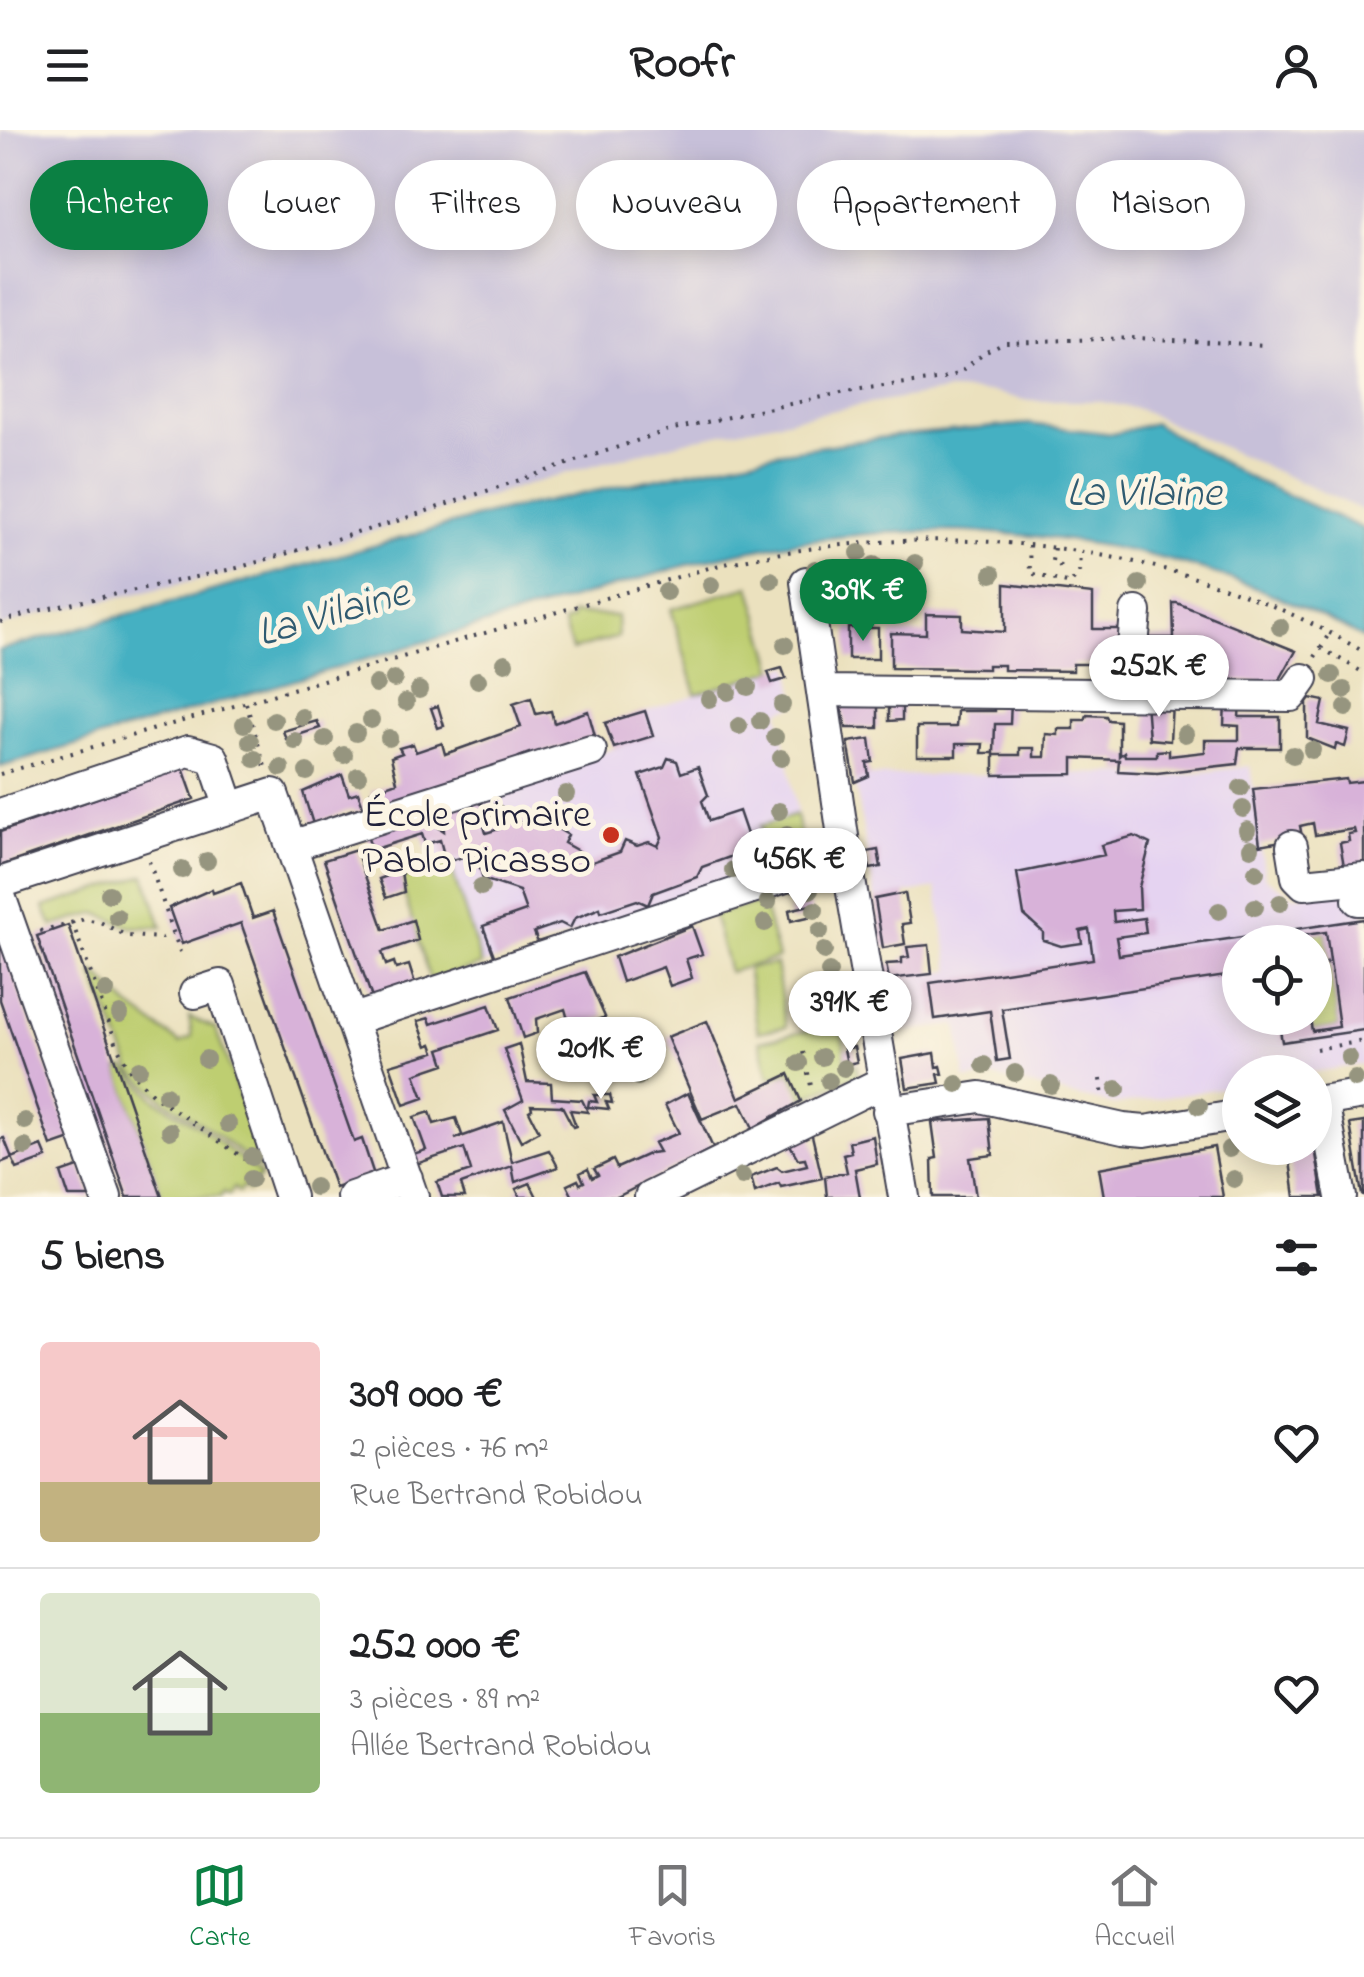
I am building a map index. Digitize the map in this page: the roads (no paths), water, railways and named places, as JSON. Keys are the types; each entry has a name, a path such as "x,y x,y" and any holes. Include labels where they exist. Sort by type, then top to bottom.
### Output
{"street":[{"path":"806,582 846,857 904,1197"},
{"path":"1128,694 1136,612"},
{"path":"822,691 1291,696 1303,678"},
{"path":"291,846 591,751"},
{"path":"0,814 188,752 213,758 230,808"},
{"path":"0,883 273,794 410,1188 352,1197"},
{"path":"1292,846 1296,877 1304,884 1362,893"},
{"path":"351,1020 846,857"},
{"path":"0,896 106,1197"},
{"path":"195,993 220,985 287,1187"},
{"path":"1332,1100 1364,1094"},
{"path":"653,1196 818,1114 886,1096 980,1097 1123,1129 1145,1130 1222,1118"},
{"path":"1332,1158 1341,1197"}],"water":[{"name":"La Vilaine","path":"1154,423 1249,478 1364,529 1364,639 1286,600 1205,571 1122,549 1036,536 950,532 864,535 778,545 694,563 0,767 0,650 488,514 776,453 893,436 1028,424 1113,434"}],"place":[{"name":"École primaire Pablo Picasso","path":"611,835"}]}
